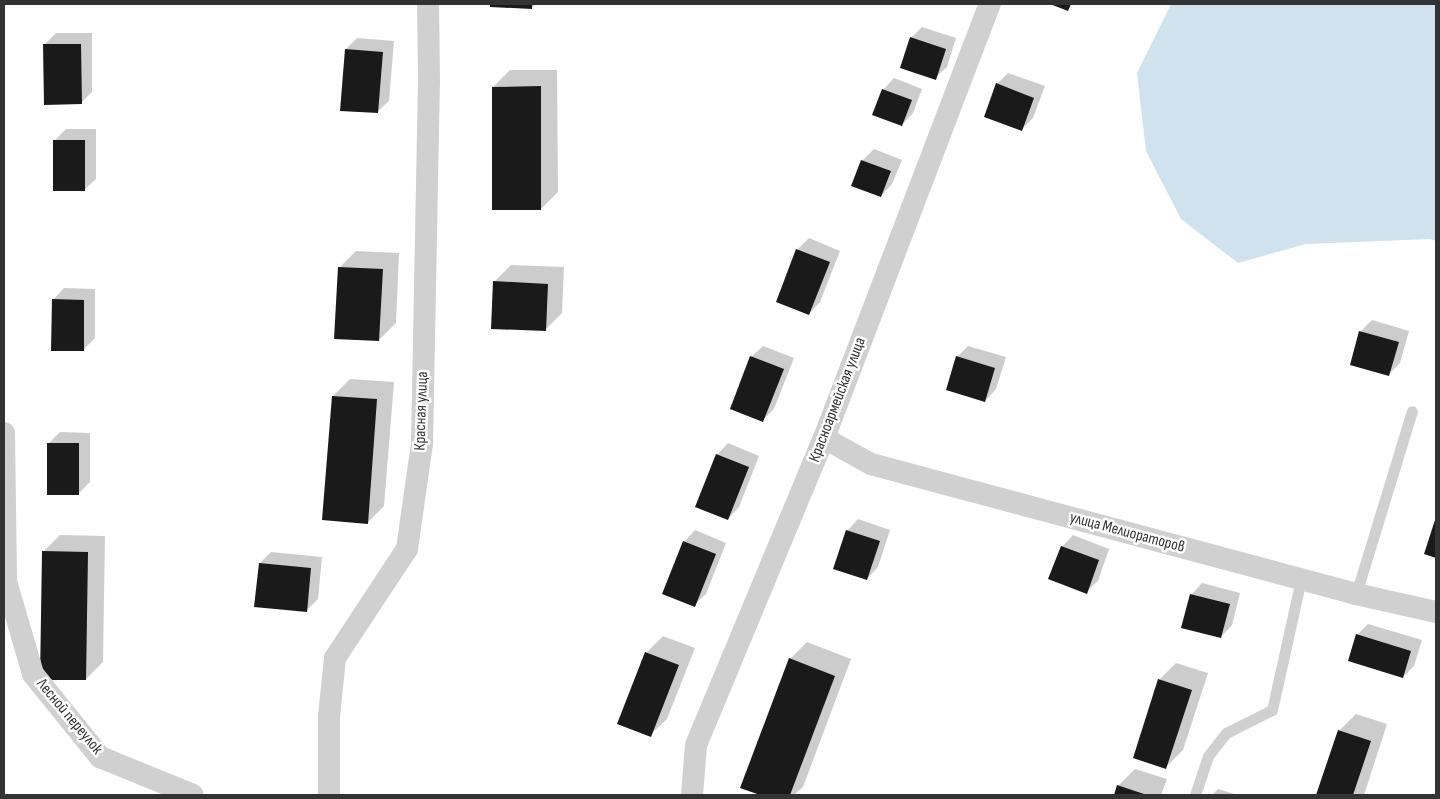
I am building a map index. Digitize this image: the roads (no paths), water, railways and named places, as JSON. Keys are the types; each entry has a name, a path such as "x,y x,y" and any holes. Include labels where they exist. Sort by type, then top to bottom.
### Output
{"street":[{"name":"Красная улица","path":"329,795 329,716 335,658 407,549 422,444 430,82 428,4"},
{"name":"Красноармейская улица","path":"692,795 696,745 824,438 990,4"},
{"name":"Лесной переулок","path":"4,433 5,581 33,674 100,757 193,795"},
{"name":"улица Мелиораторов","path":"824,438 871,464 1356,594 1436,612"}],"lane":[{"path":"1356,594 1412,411"},
{"path":"1195,795 1208,756 1226,733 1272,710 1301,579"}],"water":[{"path":"1171,4 1436,4 1436,241 1430,239 1306,244 1238,263 1181,219 1146,151 1137,73"}]}
